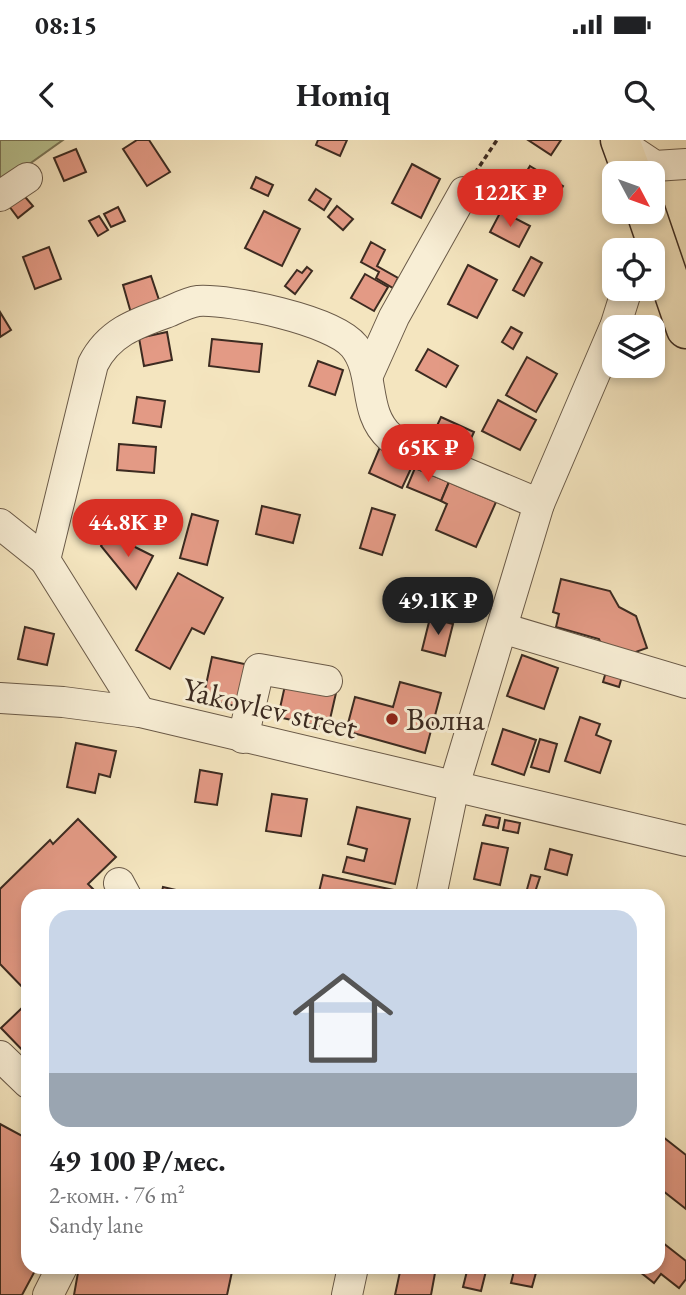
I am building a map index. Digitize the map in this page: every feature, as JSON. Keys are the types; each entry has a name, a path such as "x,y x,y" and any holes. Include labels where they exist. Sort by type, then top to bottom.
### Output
{"main road":[{"path":"650,224 686,329"}],"street":[{"path":"624,153 654,166 686,164"},
{"path":"0,196 27,177"},
{"path":"368,375 394,317 464,192"},
{"path":"45,560 93,364 98,354 119,332 197,301 262,309 314,321 337,332 354,346 368,375 371,409 389,436 419,453 540,504"},
{"path":"432,889 454,786 540,504 602,359"},
{"path":"0,524 45,560 141,712"},
{"path":"502,628 686,683"},
{"path":"243,738 259,669 327,681"},
{"name":"Yakovlev street","path":"0,698 63,702 141,712 686,841"},
{"path":"0,1056 21,1076"},
{"path":"48,1295 58,1274"},
{"path":"347,1295 352,1274"}],"path":[{"path":"464,192 498,140"}],"green space":[{"path":"0,140 63,140 0,185"}],"building":[{"path":"137,140 149,140 170,172 147,186 123,149"},
{"path":"318,140 347,140 340,156 316,145"},
{"path":"528,140 561,140 551,155"},
{"path":"76,149 86,172 64,181 54,158"},
{"path":"412,164 440,179 421,218 392,203"},
{"path":"530,166 563,186 554,201 521,181"},
{"path":"256,177 273,185 268,196 251,188"},
{"path":"316,189 331,199 324,210 309,200"},
{"path":"20,191 33,206 18,218 6,202"},
{"path":"337,206 353,219 343,230 328,217"},
{"path":"118,207 125,221 111,227 104,214"},
{"path":"264,211 300,229 282,266 245,248"},
{"path":"501,211 530,226 519,247 490,232"},
{"path":"99,216 108,230 98,236 89,221"},
{"path":"371,242 385,250 377,266 398,278 393,288 376,278 379,272 361,262"},
{"path":"49,247 61,279 35,289 23,257"},
{"path":"531,257 542,263 524,296 513,290"},
{"path":"468,265 497,280 477,318 448,304"},
{"path":"307,267 312,271 295,294 285,286 297,270 302,273"},
{"path":"365,274 388,287 374,311 351,298"},
{"path":"151,276 160,303 131,313 123,285"},
{"path":"0,312 11,330 0,337"},
{"path":"511,327 522,333 513,349 502,342"},
{"path":"167,332 172,360 144,366 139,338"},
{"path":"212,339 262,344 259,372 209,366"},
{"path":"428,349 458,366 446,387 416,370"},
{"path":"527,357 557,374 536,412 506,395"},
{"path":"318,361 343,370 335,395 309,386"},
{"path":"137,397 165,401 161,427 133,423"},
{"path":"498,400 536,420 520,450 482,431"},
{"path":"441,417 474,432 462,458 429,443"},
{"path":"119,444 156,447 154,473 117,470"},
{"path":"380,447 414,462 402,488 369,473"},
{"path":"415,468 449,482 441,501 407,487"},
{"path":"449,482 496,502 476,547 436,530 447,504 441,501"},
{"path":"262,506 300,515 293,543 256,534"},
{"path":"372,508 395,515 382,555 360,548"},
{"path":"192,514 218,521 207,565 180,558"},
{"path":"109,534 153,556 136,589 101,546"},
{"path":"178,573 223,598 204,634 192,628 170,669 136,650"},
{"path":"561,579 610,591 619,607 636,616 647,648 619,658 605,653 599,639 556,627 559,614 553,612"},
{"path":"430,618 453,624 445,656 422,650"},
{"path":"25,627 54,634 47,665 18,659"},
{"path":"522,655 558,668 544,709 507,696"},
{"path":"212,657 249,665 240,707 203,699"},
{"path":"607,668 623,673 619,687 603,682"},
{"path":"286,681 336,693 328,728 278,717"},
{"name":"Волна","path":"400,682 441,693 425,753 346,731 355,697 393,707"},
{"path":"580,717 600,724 596,735 611,741 600,773 565,761"},
{"path":"503,729 536,740 524,775 492,764"},
{"path":"540,739 557,744 549,772 531,767"},
{"path":"76,743 116,751 110,777 99,774 95,793 67,787"},
{"path":"200,770 222,774 217,805 195,802"},
{"path":"272,794 307,799 301,836 266,831"},
{"path":"357,807 410,819 395,884 343,872 347,857 364,861 367,849 348,844"},
{"path":"486,815 500,818 498,828 483,825"},
{"path":"78,819 116,857 88,884 93,889 21,889 21,986 0,964 0,889 50,840 53,844"},
{"path":"505,820 520,823 518,833 503,830"},
{"path":"482,843 508,848 500,885 474,879"},
{"path":"550,849 572,855 567,875 545,869"},
{"path":"323,875 389,889 320,889"},
{"path":"531,875 540,877 536,889 527,889"},
{"path":"21,1009 21,1049 1,1028"},
{"path":"0,1124 21,1135 21,1274 33,1274 22,1295 0,1295"},
{"path":"665,1138 686,1155 686,1209 665,1192"},
{"path":"665,1244 686,1261 686,1279 679,1288 661,1274 665,1274"},
{"path":"78,1274 232,1274 227,1295 74,1295"},
{"path":"400,1274 435,1274 431,1295 395,1295"},
{"path":"466,1274 485,1274 481,1291 463,1287"},
{"path":"513,1274 536,1274 532,1287 511,1283"},
{"path":"643,1274 661,1274 654,1283"}],"place":[{"name":"Волна","path":"392,719"}]}
